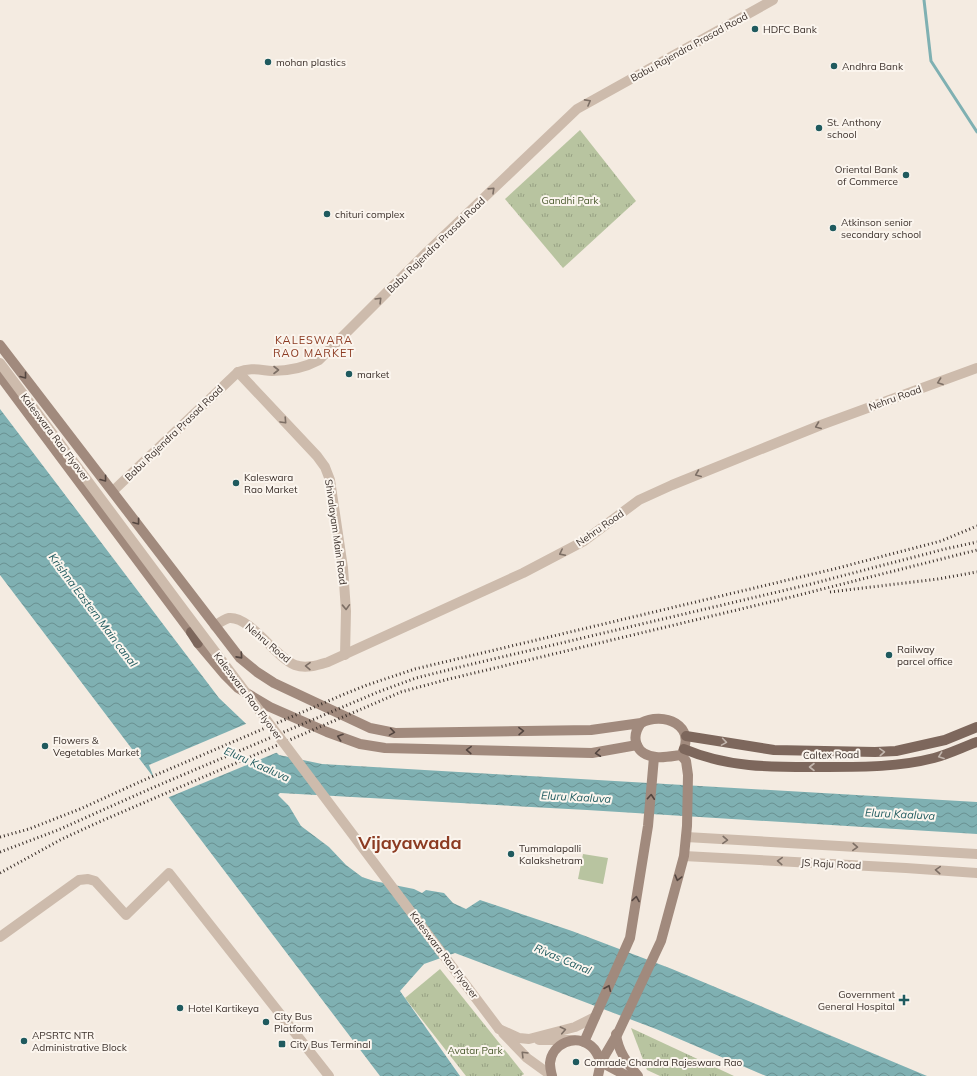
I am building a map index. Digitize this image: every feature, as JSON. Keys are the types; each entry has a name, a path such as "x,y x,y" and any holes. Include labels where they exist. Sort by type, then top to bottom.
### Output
{"main road":[{"path":"0,345 240,658 257,672 274,683 370,728 395,733 591,730 641,723"},
{"path":"0,376 198,643 238,688 270,707 326,732 360,744 385,748 592,753 637,745"},
{"path":"97,505 113,491"},
{"path":"598,1076 601,1062 617,1034 661,941 684,856 686,838 688,774 686,761 682,752 686,736 681,727 670,721 648,719 641,723 636,729 634,738 637,745 642,751 654,757 670,757 682,752"},
{"name":"Caltex Road","path":"686,736 774,750 875,752 896,751 945,740 977,727"},
{"name":"Caltex Road","path":"682,752 708,759 746,765 778,767 878,766 904,764 936,758 977,742"},
{"path":"584,1042 630,938 648,826 654,757"},
{"path":"617,1034 620,1051 638,1076"},
{"path":"552,1076 550,1064 553,1054 560,1045 567,1041 574,1040 584,1042 591,1046 597,1053 601,1062 626,1076"}],"street":[{"name":"Babu Rajendra Prasad Road","path":"113,491 238,372 246,369 272,371 290,370 308,366 319,360 428,251 577,108 773,0"},
{"name":"Kaleswara Rao Flyover","path":"0,363 195,626 499,1028 527,1058 552,1076"},
{"name":"Nehru Road","path":"215,626 228,618 240,620 296,666 313,667 345,655 523,573 584,541 639,500 672,484 821,426 977,368"},
{"name":"Shivalayam Main Road","path":"238,372 317,456 325,467 330,480 343,568 346,611 345,655"},
{"name":"JS Raju Road","path":"686,838 977,854"},
{"name":"JS Raju Road","path":"684,856 977,873"},
{"path":"0,937 78,880 88,879 95,881 126,915 169,872 329,1076"},
{"path":"529,1039 575,1028 594,1020"},
{"path":"499,1028 519,1038 574,1040"},
{"path":"536,1065 538,1076"}],"green space":[{"name":"Gandhi Park","path":"580,130 636,201 563,268 505,199"},
{"path":"583,854 608,858 603,884 578,879"},
{"name":"Avatar Park","path":"440,969 524,1074 521,1076 466,1076 405,998"},
{"path":"631,1028 734,1076 660,1076 647,1070"}],"water":[{"path":"0,409 219,698 279,755 322,764 977,802 977,834 587,810 280,793 278,795 289,806 301,826 329,847 346,865 362,877 414,889 422,893 426,890 444,893 453,903 466,909 480,900 572,931 672,969 927,1076 766,1076 656,1029 455,953 424,964 400,991 460,1076 380,1076 0,575"}],"pier":[{"path":"248,723 278,752 167,798 156,783 149,765"}],"waterway":[{"path":"924,0 931,61 977,132"}],"railway":[{"path":"0,837 29,829 80,809 347,693 415,669 834,569 941,541 977,526"},
{"path":"0,852 58,830 152,788 378,692 416,678 807,585 977,542"},
{"path":"0,873 62,839 99,822 401,692 977,550"},
{"path":"830,592 938,579 977,572"}],"place":[{"name":"HDFC Bank","path":"755,29"},
{"name":"mohan plastics","path":"268,62"},
{"name":"Andhra Bank","path":"834,66"},
{"name":"St. Anthony school","path":"819,128"},
{"name":"Oriental Bank of Commerce","path":"906,175"},
{"name":"chituri complex","path":"327,214"},
{"name":"Atkinson senior secondary school","path":"833,228"},
{"name":"market","path":"349,374"},
{"name":"Kaleswara Rao Market","path":"236,483"},
{"name":"Railway parcel office","path":"889,655"},
{"name":"Flowers & Vegetables Market","path":"45,746"},
{"name":"Tummalapalli Kalakshetram","path":"511,854"},
{"name":"Government General Hospital","path":"904,1000"},
{"name":"Hotel Kartikeya","path":"180,1008"},
{"name":"City Bus Platform","path":"266,1022"},
{"name":"APSRTC NTR Administrative Block","path":"24,1041"},
{"name":"City Bus Terminal","path":"282,1044"},
{"name":"Comrade Chandra Rajeswara Rao","path":"576,1062"}],"district":[{"name":"KALESWARA RAO MARKET","path":"314,346"},
{"name":"Vijayawada","path":"410,842"}],"water label":[{"name":"Krishna Eastern Main canal","path":"93,610"},
{"name":"Eluru Kaaluva","path":"257,764"},
{"name":"Eluru Kaaluva","path":"576,797"},
{"name":"Eluru Kaaluva","path":"900,814"},
{"name":"Rivas Canal","path":"563,959"}]}
